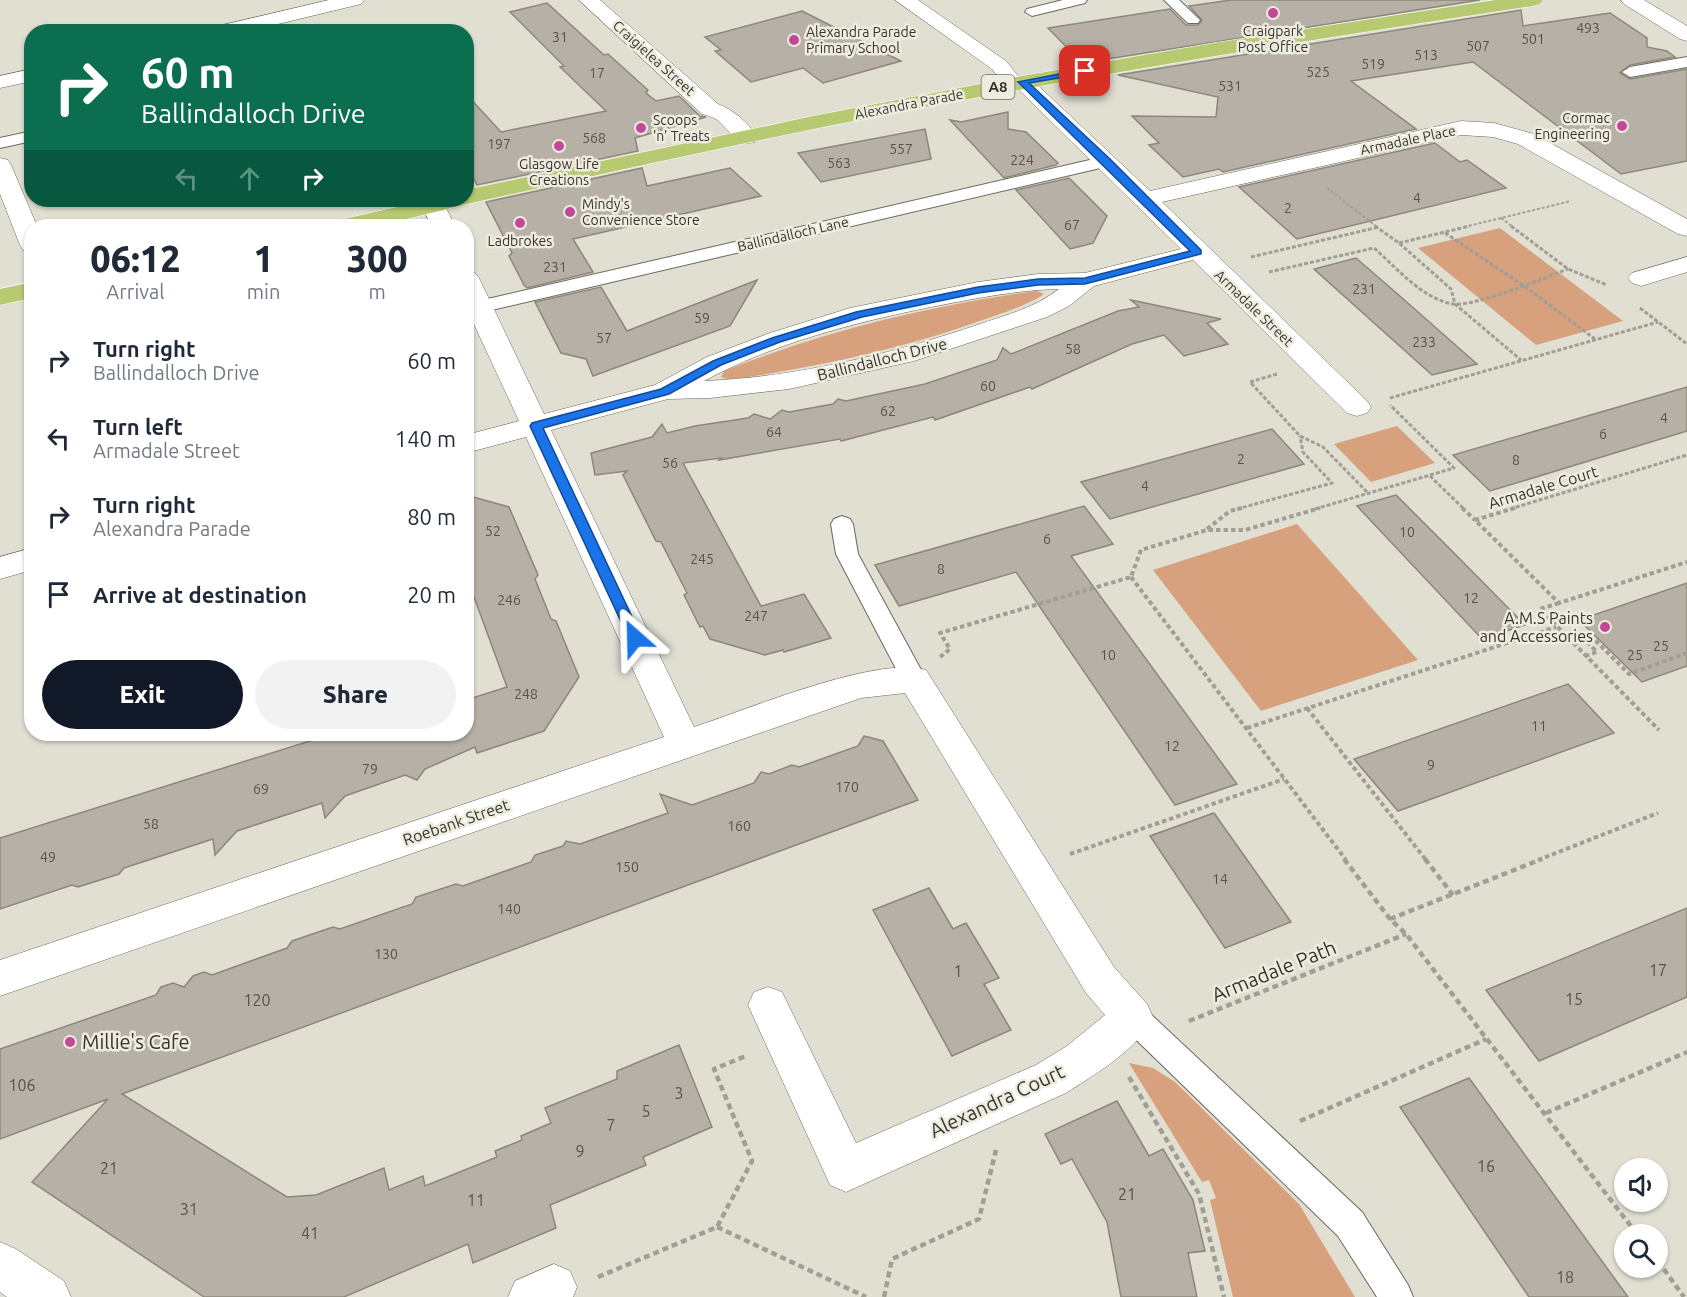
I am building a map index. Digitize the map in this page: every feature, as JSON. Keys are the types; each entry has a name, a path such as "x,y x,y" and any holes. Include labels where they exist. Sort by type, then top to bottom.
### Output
{"main road":[{"name":"Alexandra Parade","path":"474,195 747,137 1018,83 1167,57 1533,0"},
{"path":"370,219 414,207"},
{"path":"0,297 24,292"}],"street":[{"path":"238,24 284,7 354,0"},
{"name":"Craigielea Street","path":"589,0 710,109 723,114 747,137"},
{"name":"Armadale Street","path":"904,0 999,65 1107,161 1145,199 1214,260 1357,407"},
{"path":"1632,0 1686,33"},
{"path":"284,7 296,24"},
{"path":"0,82 24,77"},
{"name":"Armadale Place","path":"1145,199 1461,128 1476,128 1494,130 1526,139 1687,229"},
{"path":"3,180 24,227"},
{"name":"Ballindalloch Drive","path":"474,442 665,391 717,363 776,340 860,314 978,290 1038,282 1085,281 1214,260"},
{"path":"1641,278 1687,264"},
{"name":"Ballindalloch Drive","path":"665,391 723,390 806,377 940,346 1055,303 1085,281"},
{"path":"474,296 684,744"},
{"path":"0,568 24,561"},
{"path":"914,679 1100,980 1143,1026"},
{"name":"Roebank Street","path":"0,978 859,685 914,679"},
{"name":"Alexandra Court","path":"768,1005 846,1170 1051,1078 1143,1026"},
{"path":"0,1265 48,1297"}],"lane":[{"path":"1032,12 1080,0"},
{"path":"1171,0 1193,20"},
{"path":"1630,72 1687,62"},
{"path":"0,143 24,138"},
{"name":"Ballindalloch Lane","path":"479,307 1107,161"},
{"path":"842,524 847,554 914,679"},
{"path":"1143,1026 1350,1224 1396,1297"}],"path":[{"path":"1299,164 1364,218 1399,243 1404,250 1451,289 1455,304"},
{"path":"1399,243 1615,190"},
{"path":"1501,219 1568,269 1615,289"},
{"path":"1214,260 1379,227"},
{"path":"1445,232 1524,286 1595,339"},
{"path":"1214,260 1251,277 1374,248 1430,294 1455,304 1521,361"},
{"path":"1455,304 1524,286 1568,269"},
{"path":"1632,302 1687,344"},
{"path":"1131,577 1142,550 1207,530 1245,530 1454,468 1384,399 1658,322"},
{"path":"1283,372 1250,382 1300,436 1323,447 1369,494"},
{"path":"1207,530 1230,512 1332,483 1303,452 1300,436"},
{"name":"Armadale Court","path":"1559,603 1475,520 1687,455"},
{"path":"1430,476 1475,520"},
{"path":"1659,730 1540,609 1687,562"},
{"path":"914,679 950,648 940,633 1131,577"},
{"path":"1131,577 1390,920 1406,934 1629,1224"},
{"path":"1247,728 1556,627"},
{"path":"1585,656 1597,652 1584,639 1591,636 1629,674 1687,653"},
{"path":"1307,708 1453,895"},
{"path":"1059,858 1284,779"},
{"path":"1390,920 1658,813"},
{"name":"Armadale Path","path":"1143,1026 1406,934"},
{"path":"1261,1139 1486,1039"},
{"path":"542,1292 576,1286 717,1227 752,1161 714,1069 785,1040"},
{"path":"1546,1113 1687,1052"},
{"path":"1119,1080 1128,1075 1199,1194 1224,1297"},
{"path":"884,1297 892,1259 980,1219 997,1147"},
{"path":"717,1227 866,1297"},
{"path":"1668,1275 1684,1297"}],"shaded area":[{"path":"1500,228 1623,321 1536,345 1418,248"},
{"path":"1036,291 1043,295 1017,308 912,343 791,370 730,380 721,377 724,371 839,332 916,312"},
{"path":"1397,426 1435,463 1371,482 1334,444"},
{"path":"1297,524 1418,660 1261,711 1153,570"},
{"path":"1129,1063 1153,1068 1175,1082 1299,1204 1355,1297 1233,1297 1210,1200 1216,1198 1209,1180 1202,1182"}],"building":[{"path":"1231,0 1480,0 1082,63 1048,28 1170,9 1186,25 1198,25 1202,20 1189,6"},
{"path":"547,3 604,55 608,54 648,90 646,93 656,101 679,96 700,116 706,117 635,138 638,151 477,185 474,180 474,103 501,132 606,111 560,67 564,66 510,12"},
{"path":"1521,10 1523,26 1610,13 1647,38 1647,47 1667,51 1675,57 1630,65 1620,73 1630,79 1687,69 1687,161 1621,174 1473,62 1351,81 1416,129 1223,172 1219,169 1183,177 1149,145 1159,143 1132,116 1216,117 1218,97 1118,75"},
{"path":"802,11 901,61 823,83 803,68 751,82 715,51 721,50 705,37"},
{"path":"1008,112 1008,129 1026,132 1058,163 1056,165 1004,178 950,120 961,122"},
{"path":"925,129 931,159 821,182 798,153"},
{"path":"1435,143 1460,162 1467,160 1506,188 1297,239 1239,187"},
{"path":"642,168 647,186 730,168 761,196 573,239 593,272 527,288 509,256 512,253 486,202"},
{"path":"1069,178 1107,216 1093,243 1070,249 1016,190"},
{"path":"1356,258 1477,364 1432,375 1314,269"},
{"path":"757,280 730,326 593,376 586,359 561,353 535,302 601,287 627,331"},
{"path":"1131,300 1221,319 1207,323 1228,344 1184,356 1164,335 1132,344 1032,389 1030,387 935,420 933,417 841,441 840,439 719,460 721,458 683,463 761,606 804,594 831,638 784,652 783,650 765,655 710,639 703,626 700,627 684,595 687,593 661,542 656,541 623,475 627,471 595,475 591,453 652,437 662,424 667,433 748,418 754,414 770,419 782,410 789,412 833,404 838,399 846,401 925,384 997,360 1003,348 1011,354 1118,311 1139,307"},
{"path":"1687,387 1687,431 1490,491 1453,455"},
{"path":"1272,429 1304,464 1110,519 1081,482"},
{"path":"1396,495 1525,625 1482,639 1357,506"},
{"path":"474,497 509,507 538,575 535,579 551,619 556,621 579,677 544,731 477,753 475,747 425,769 417,780 405,775 345,796 325,818 322,803 237,831 215,855 213,839 124,868 119,874 78,887 72,885 0,909 0,838 310,741 474,741 474,697 507,687 474,597"},
{"path":"1084,506 1113,544 1071,556 1237,784 1175,805 1016,572 899,606 875,565"},
{"path":"1687,583 1687,666 1642,682 1579,620"},
{"path":"1568,684 1614,733 1398,811 1354,759"},
{"path":"864,736 883,741 918,800 122,1094 287,1197 316,1195 384,1168 389,1190 423,1176 425,1186 497,1157 495,1151 522,1140 521,1136 551,1123 545,1108 617,1079 617,1071 679,1045 712,1127 643,1157 646,1165 550,1205 556,1228 473,1263 468,1244 344,1297 204,1297 32,1182 108,1099 0,1139 0,1049 156,995 161,987 173,983 184,987 193,976 204,972 212,975 287,948 292,941 333,927 340,929 412,904 416,897 456,884 463,886 531,862 535,855 563,846 566,841 580,844 668,813 660,794 692,805 754,783 761,772 769,774 792,765 799,767 858,746"},
{"path":"1214,813 1291,922 1225,948 1150,836"},
{"path":"929,888 953,929 966,923 999,978 984,984 1011,1030 952,1056 873,910"},
{"path":"1687,908 1687,997 1539,1061 1486,990"},
{"path":"1469,1078 1628,1297 1529,1297 1400,1107"},
{"path":"1117,1101 1149,1156 1163,1149 1193,1200 1205,1251 1188,1253 1197,1297 1121,1297 1107,1222 1072,1159 1061,1164 1045,1134"}],"place":[{"name":"Craigpark Post Office","path":"1273,13"},
{"name":"Alexandra Parade Primary School","path":"794,40"},
{"name":"Cormac Engineering","path":"1622,126"},
{"name":"Scoops 'n' Treats","path":"641,128"},
{"name":"Glasgow Life Creations","path":"559,146"},
{"name":"Mindy's Convenience Store","path":"570,212"},
{"name":"Ladbrokes","path":"520,223"},
{"name":"A.M.S Paints and Accessories","path":"1605,627"},
{"name":"Millie's Cafe","path":"70,1042"}],"route":[{"path":"635,638 536,426 665,391 717,363 776,340 860,314 909,302 978,290 1038,282 1085,281 1197,252 1107,161 1023,82 1085,71"}]}
